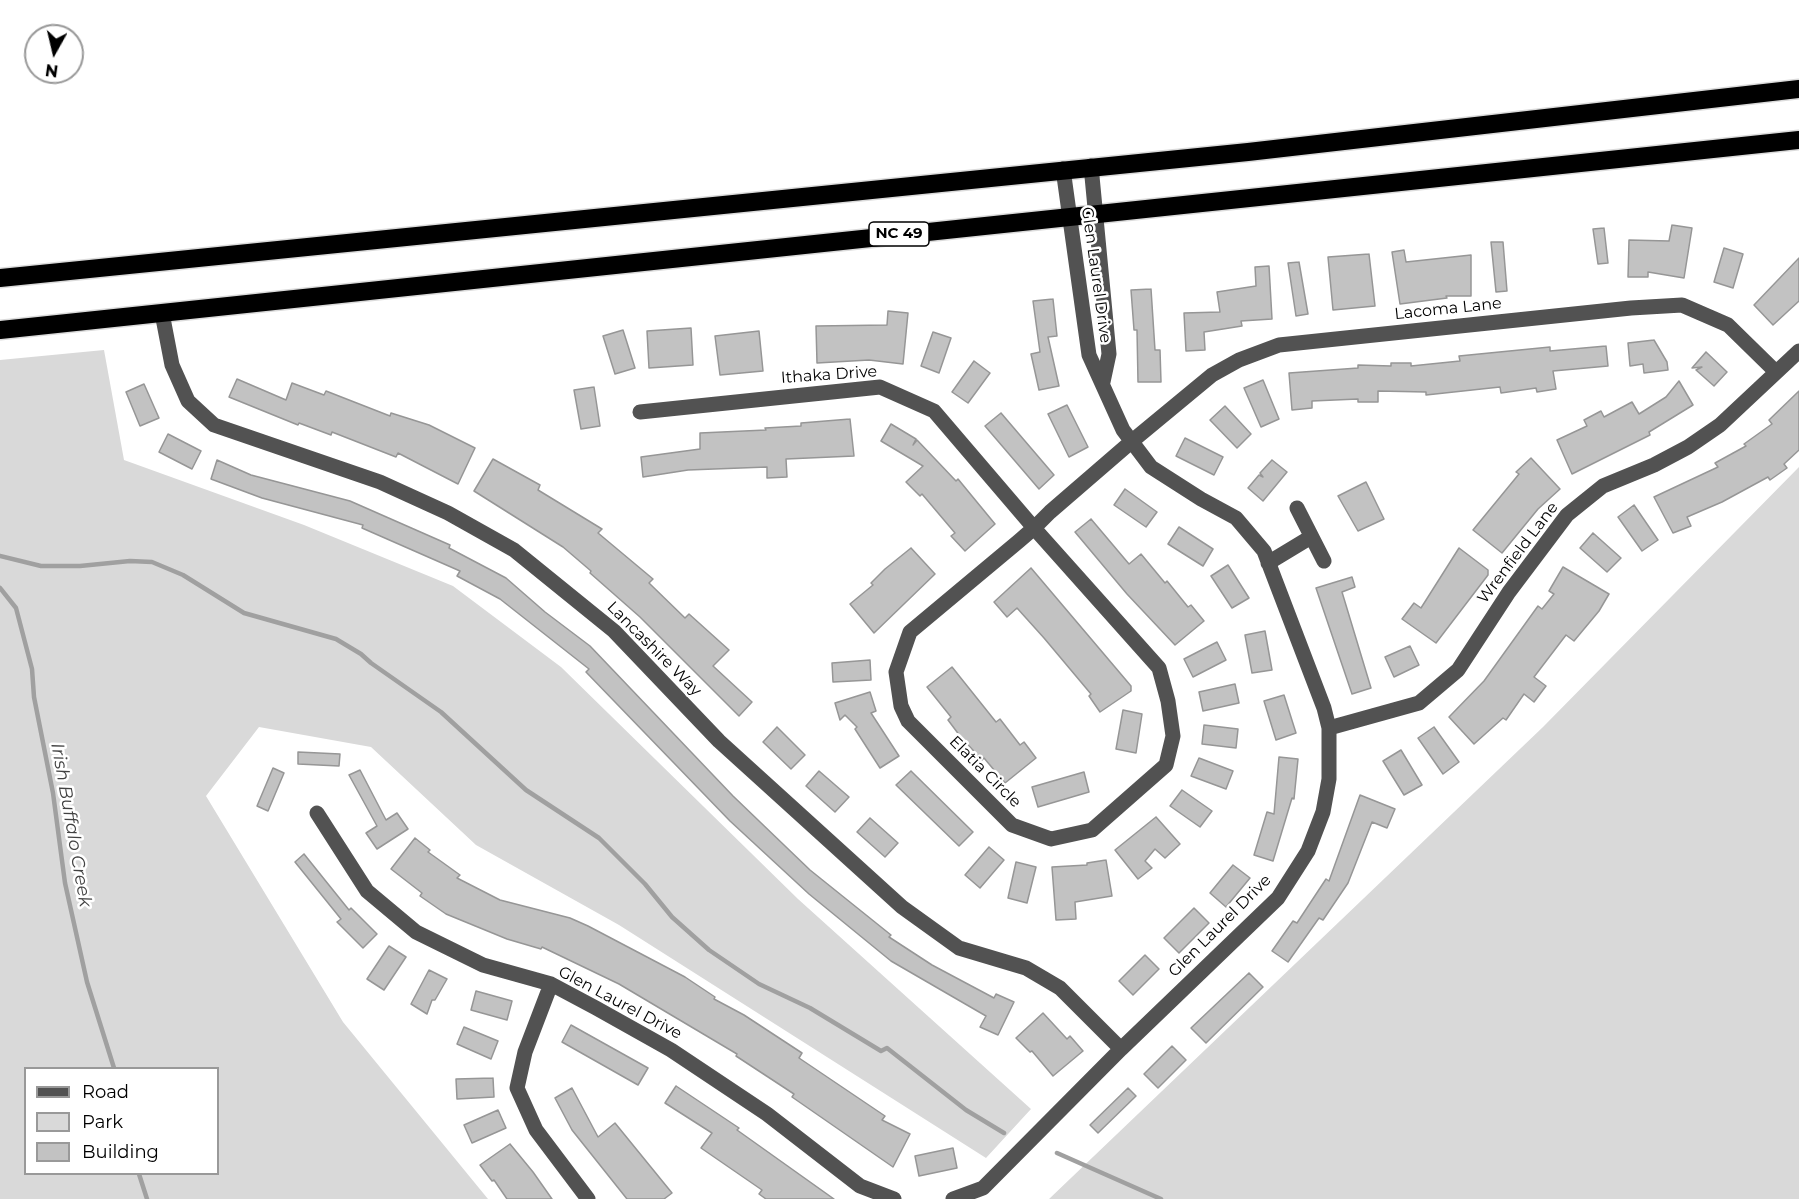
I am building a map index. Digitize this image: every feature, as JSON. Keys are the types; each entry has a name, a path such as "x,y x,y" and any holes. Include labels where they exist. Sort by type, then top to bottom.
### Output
{"highway":[{"path":"0,278 1465,128 1799,90"},
{"name":"NC 49","path":"0,330 1799,140"}],"street":[{"name":"Glen Laurel Drive","path":"1091,166 1109,354 1103,382"},
{"name":"Glen Laurel Drive","path":"953,1199 983,1188 1121,1048 1278,898 1308,851 1323,813 1329,779 1329,728 1324,708 1264,551 1236,518 1151,467 1123,430 1086,344 1063,169"},
{"name":"Lacoma Lane","path":"1131,442 1212,375 1239,360 1279,345 1630,308 1683,305 1728,325 1776,372"},
{"name":"Lancashire Way","path":"162,313 172,365 188,401 214,425 380,482 448,513 514,550 614,631 719,741 902,908 959,948 1026,968 1059,988 1121,1048"},
{"name":"Wrenfield Lane","path":"1329,728 1419,703 1458,670 1509,592 1567,515 1604,486 1654,465 1720,425 1799,351"},
{"name":"Ithaka Drive","path":"640,412 880,387 934,411 1034,528"},
{"name":"Elatia Circle","path":"1034,528 1159,668 1168,702 1173,736 1166,765 1092,830 1051,839 1012,825 908,721 901,706 896,672 910,632 1034,528 1131,442"},
{"path":"1297,508 1324,561"},
{"path":"1268,563 1311,537"},
{"name":"Glen Laurel Drive","path":"317,813 367,891 416,932 483,965 551,984 671,1050 766,1114 860,1186 894,1199"},
{"path":"551,984 525,1052 517,1088 536,1130 588,1199"}],"green space":[{"path":"104,350 124,460 304,525 453,586 561,667 798,899 1031,1109 986,1158 619,925 476,845 371,747 259,727 206,796 343,1022 488,1199 0,1199 0,360"},
{"path":"1799,467 1799,1199 1049,1199 1543,727"}],"building":[{"path":"1672,225 1692,228 1684,278 1648,272 1648,277 1628,277 1629,240 1669,241"},
{"path":"1604,228 1608,263 1598,264 1593,229"},
{"path":"1491,242 1503,242 1507,291 1496,292"},
{"path":"1724,248 1743,254 1733,288 1714,282"},
{"path":"1404,250 1406,262 1471,255 1471,296 1446,296 1447,298 1400,304 1392,252"},
{"path":"1369,254 1375,306 1333,310 1328,257"},
{"path":"1799,258 1799,301 1773,325 1754,305"},
{"path":"1299,262 1308,314 1296,316 1288,263"},
{"path":"1269,266 1272,319 1241,321 1242,326 1204,332 1205,350 1186,351 1184,313 1220,312 1217,292 1256,286 1255,267"},
{"path":"1151,289 1155,350 1160,350 1161,382 1138,382 1137,330 1134,330 1131,290"},
{"path":"1053,299 1057,336 1048,337 1059,386 1039,390 1031,354 1040,352 1033,301"},
{"path":"888,311 908,313 903,364 869,360 817,363 816,326 887,325"},
{"path":"691,328 693,365 649,368 647,331"},
{"path":"623,330 635,368 615,374 603,336"},
{"path":"759,331 763,371 720,375 715,336"},
{"path":"933,332 951,338 939,373 921,366"},
{"path":"1654,340 1667,362 1668,370 1644,373 1643,364 1630,366 1628,343"},
{"path":"1606,346 1608,366 1553,371 1556,389 1537,392 1536,388 1501,393 1500,387 1426,395 1426,392 1378,391 1378,402 1358,402 1358,399 1312,401 1312,408 1292,410 1289,373 1358,368 1358,365 1391,366 1391,363 1411,363 1411,366 1460,361 1459,356 1550,347 1550,351"},
{"path":"1706,352 1727,372 1714,386 1696,370 1702,367 1692,368"},
{"path":"974,361 990,373 968,403 952,392"},
{"path":"237,379 286,400 292,383 324,395 326,391 390,416 391,413 429,425 475,448 458,484 398,453 396,457 332,432 331,435 299,423 298,425 229,397"},
{"path":"1263,380 1279,419 1261,427 1244,388"},
{"path":"1679,381 1693,405 1649,432 1650,435 1572,474 1557,440 1587,426 1584,420 1601,411 1604,417 1632,402 1639,414 1666,397"},
{"path":"144,384 159,418 140,426 126,392"},
{"path":"594,387 600,426 581,429 574,390"},
{"path":"1799,391 1799,450 1784,464 1787,468 1770,480 1768,477 1722,502 1687,517 1691,526 1673,533 1654,497 1718,467 1715,463 1746,446 1744,444 1772,424 1769,420"},
{"path":"1067,405 1088,447 1069,457 1048,414"},
{"path":"1225,406 1251,434 1237,448 1210,420"},
{"path":"1001,413 1054,475 1039,489 985,426"},
{"path":"850,419 854,456 786,459 787,477 767,478 767,467 688,470 643,477 641,457 700,449 700,433 766,430 765,428 801,426 801,423"},
{"path":"891,424 916,439 913,445 917,440 956,481 958,479 995,524 965,551 951,536 955,533 922,494 920,496 906,482 923,466 881,441"},
{"path":"168,434 201,451 192,469 159,452"},
{"path":"1185,438 1223,457 1214,475 1176,456"},
{"path":"1531,458 1560,489 1538,509 1502,553 1473,530 1519,474 1516,472"},
{"path":"493,459 540,485 538,490 602,529 598,533 653,579 649,583 685,618 689,614 729,650 713,666 752,702 739,716 640,617 563,547 474,491"},
{"path":"217,460 251,475 350,501 450,545 449,548 506,578 545,612 590,646 733,796 810,870 891,935 889,937 932,965 994,998 996,994 1014,1002 998,1035 980,1027 986,1016 891,961 809,894 730,821 586,672 589,669 500,599 457,576 460,571 362,528 363,525 262,498 211,479"},
{"path":"1272,460 1287,472 1263,501 1248,488 1259,475 1263,477 1260,473"},
{"path":"1366,482 1384,519 1358,531 1338,496"},
{"path":"1125,489 1157,512 1146,527 1114,505"},
{"path":"1634,505 1658,540 1642,551 1618,517"},
{"path":"1091,519 1129,564 1141,554 1165,583 1167,581 1188,607 1191,605 1204,621 1175,645 1127,594 1075,532"},
{"path":"1179,527 1213,549 1203,566 1168,544"},
{"path":"1593,533 1621,558 1607,572 1580,548"},
{"path":"911,548 935,574 874,633 850,604 873,585 871,583 885,569"},
{"path":"1459,548 1488,570 1488,575 1436,643 1402,619 1414,603 1421,608"},
{"path":"1228,565 1249,598 1232,608 1211,576"},
{"path":"1563,567 1609,594 1599,611 1574,641 1566,635 1534,677 1546,686 1534,702 1524,694 1506,720 1503,718 1474,744 1449,717 1484,681 1538,606 1542,609 1554,594 1549,591"},
{"path":"1031,568 1131,686 1131,691 1100,712 1089,696 1091,694 1017,608 1007,617 994,602"},
{"path":"1352,577 1355,587 1342,592 1371,688 1352,694 1316,588"},
{"path":"1265,631 1272,670 1252,673 1245,635"},
{"path":"1217,642 1226,660 1193,677 1184,659"},
{"path":"1410,646 1419,665 1394,677 1385,657"},
{"path":"870,660 871,680 833,682 832,663"},
{"path":"952,667 996,722 1000,719 1020,745 1024,742 1036,758 1005,783 984,758 982,760 960,736 948,720 951,717 927,687"},
{"path":"1235,684 1239,703 1203,711 1199,692"},
{"path":"870,692 876,711 871,713 899,756 880,768 855,729 857,727 845,715 840,720 835,703"},
{"path":"1284,695 1296,733 1276,740 1264,701"},
{"path":"1123,710 1142,714 1136,753 1116,749"},
{"path":"1204,725 1238,729 1236,748 1202,744"},
{"path":"777,727 805,755 791,769 763,742"},
{"path":"1434,727 1459,762 1443,774 1418,738"},
{"path":"1401,750 1422,785 1404,795 1383,761"},
{"path":"298,752 340,754 339,766 298,764"},
{"path":"1279,757 1298,759 1294,799 1292,798 1273,861 1254,855 1267,812 1274,814"},
{"path":"1199,758 1233,771 1226,789 1191,776"},
{"path":"273,768 284,773 268,811 257,806"},
{"path":"360,770 386,820 397,813 408,829 377,849 366,833 377,826 349,775"},
{"path":"819,771 849,797 835,812 806,786"},
{"path":"911,771 973,832 959,846 896,785"},
{"path":"1084,772 1089,792 1038,807 1032,787"},
{"path":"1182,790 1212,811 1200,827 1170,806"},
{"path":"1360,795 1395,809 1387,828 1372,822 1348,883 1323,920 1319,918 1288,962 1272,951 1293,921 1297,923 1326,879 1329,881"},
{"path":"1156,817 1180,844 1165,858 1155,849 1145,861 1152,868 1138,879 1115,850"},
{"path":"870,818 898,843 885,857 857,832"},
{"path":"415,838 430,850 428,852 460,875 457,878 500,900 570,918 588,926 685,977 715,997 714,999 744,1015 802,1053 799,1058 885,1116 882,1120 910,1134 893,1167 792,1097 794,1094 736,1056 737,1054 619,984 542,947 541,949 507,939 446,914 420,896 422,893 391,869"},
{"path":"989,847 1004,860 980,888 965,875"},
{"path":"304,854 349,910 351,908 377,934 363,948 337,922 341,919 295,862"},
{"path":"1106,860 1112,896 1075,902 1076,919 1056,920 1052,867 1087,865 1087,863"},
{"path":"1016,862 1036,867 1027,903 1008,898"},
{"path":"1233,865 1250,878 1226,907 1210,893"},
{"path":"1194,908 1209,923 1179,953 1164,938"},
{"path":"389,946 406,957 384,990 367,979"},
{"path":"1145,955 1159,969 1133,995 1119,981"},
{"path":"429,970 447,979 435,1000 432,1000 427,1014 411,1004"},
{"path":"1249,973 1263,987 1206,1043 1191,1028"},
{"path":"476,991 512,1001 507,1020 471,1010"},
{"path":"1043,1013 1067,1039 1070,1036 1083,1051 1053,1076 1032,1051 1030,1052 1016,1038"},
{"path":"571,1025 648,1068 638,1085 562,1042"},
{"path":"464,1027 498,1041 491,1059 457,1044"},
{"path":"1172,1046 1186,1060 1158,1088 1144,1074"},
{"path":"493,1078 494,1097 457,1099 456,1079"},
{"path":"676,1086 739,1128 737,1130 834,1199 766,1199 759,1194 762,1190 701,1148 712,1133 665,1103"},
{"path":"572,1088 598,1137 615,1123 672,1193 664,1199 627,1199 572,1130 555,1098"},
{"path":"1128,1088 1136,1096 1098,1133 1090,1125"},
{"path":"498,1110 506,1128 472,1143 464,1125"},
{"path":"510,1144 552,1199 507,1199 494,1180 492,1181 480,1165"},
{"path":"953,1148 957,1168 919,1176 915,1156"}],"waterway":[{"path":"0,556 41,566 152,562 183,575 244,613 336,639 361,654 441,712 526,790 599,838 645,884 672,917 709,950 759,984 810,1008 881,1051 887,1048 966,1110 1004,1133"},
{"name":"Irish Buffalo Creek","path":"0,588 16,608 32,669 34,697 53,793 65,883 87,982 114,1067"},
{"path":"1057,1153 1161,1199"},
{"name":"Irish Buffalo Creek","path":"139,1175 147,1199"}]}
